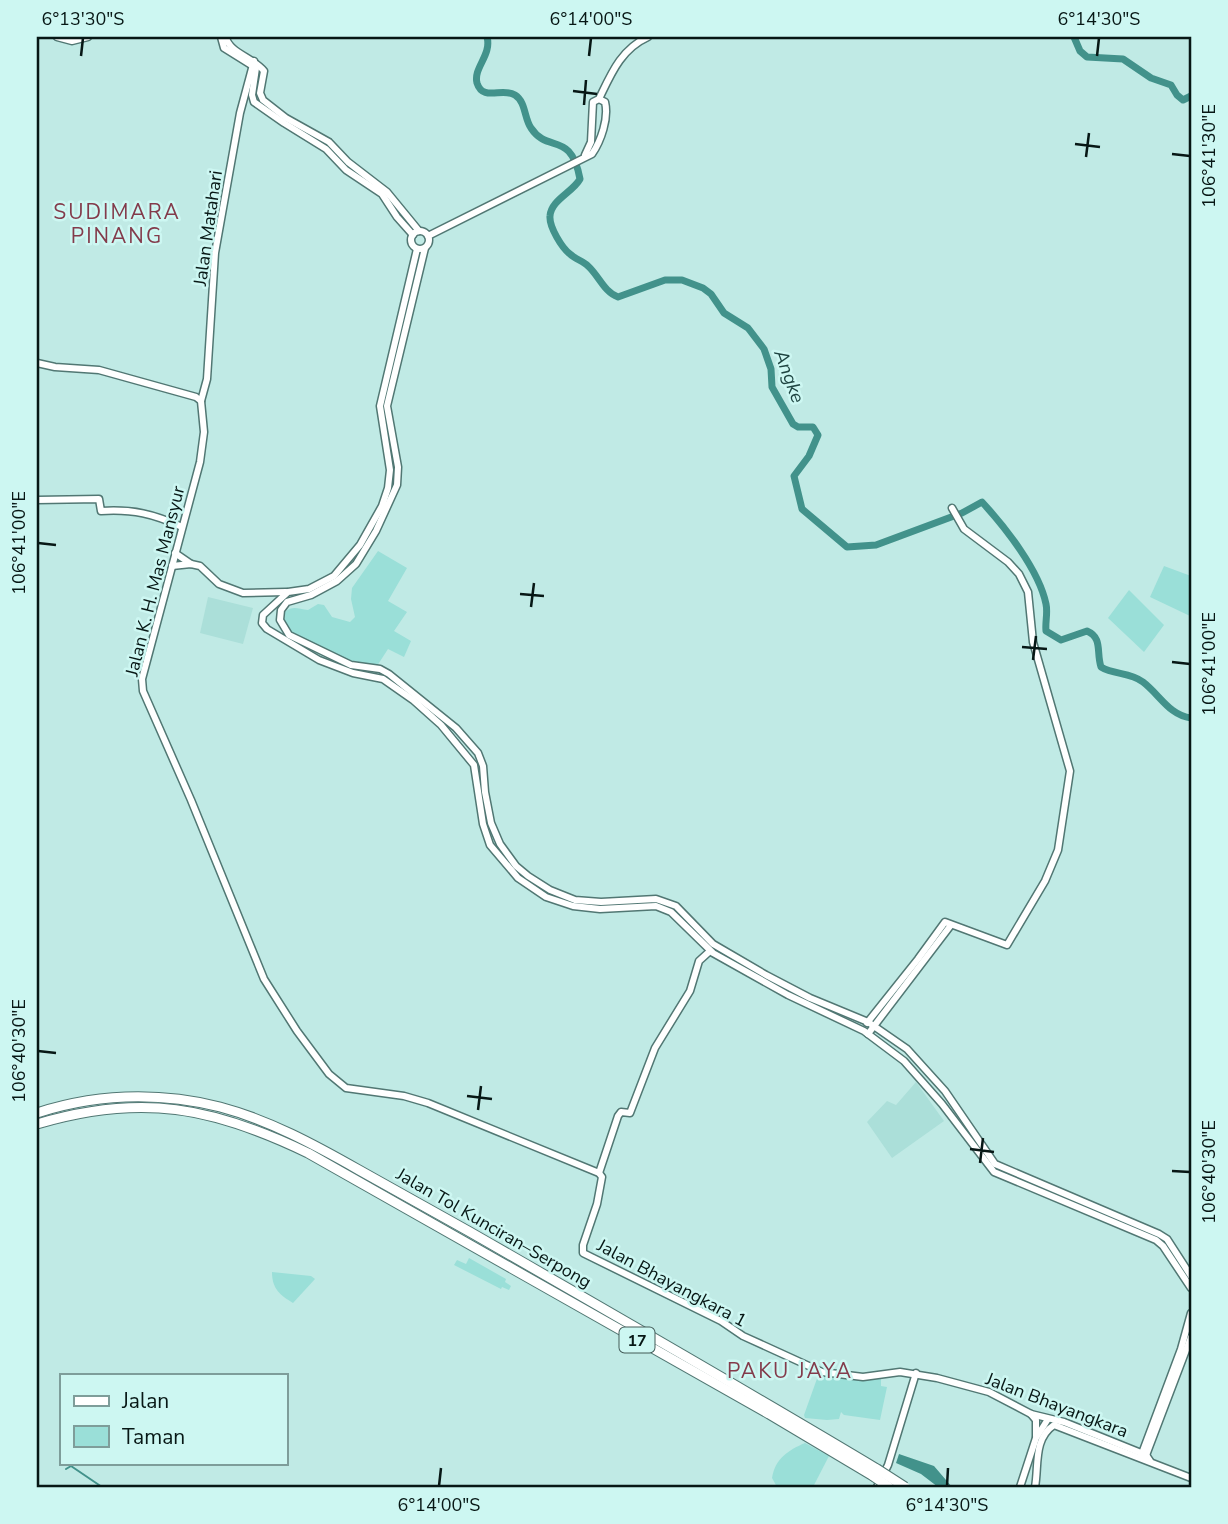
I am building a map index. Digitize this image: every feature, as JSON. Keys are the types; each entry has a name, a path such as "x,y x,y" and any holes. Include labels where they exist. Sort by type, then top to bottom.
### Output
{"highway":[{"name":"Jalan Tol Kunciran–Serpong","path":"37,1113 86,1101 158,1097 231,1116 308,1153 757,1408 905,1487"},
{"name":"Jalan Tol Kunciran–Serpong","path":"37,1124 87,1111 118,1107 183,1109 259,1120 313,1144 412,1199 875,1473 889,1487"}],"main road":[{"path":"57,37 72,41 88,37"},
{"path":"224,37 230,46 264,71 260,93 263,100 286,118 329,142 348,162 384,189 392,204 416,233 428,236 592,154 605,120 607,106 601,100 594,100 592,105 591,142 583,157"},
{"path":"601,100 606,83 626,51 648,37"},
{"name":"Jalan Matahari","path":"201,401 207,379 215,253 240,113 254,64"},
{"path":"416,233 411,242 421,248"},
{"path":"428,236 429,241 421,248 384,406 390,470 382,506 349,560 334,576 312,591 287,602 281,610 280,620 289,635 351,664 380,669 389,674 456,728 478,753 484,765 485,792 491,822 500,845 516,866 528,876 550,890 575,900 676,906 713,944 810,998 867,1022 907,1049 945,1091 995,1164 1159,1234 1188,1265 1191,1276"},
{"path":"37,363 99,370 196,397 201,401"},
{"name":"Jalan K. H. Mas Mansyur","path":"201,401 204,432 201,456 142,679 143,691 264,979 328,1074 346,1088 413,1098 599,1173"},
{"path":"37,500 99,499 101,511 117,510 159,516 183,527"},
{"path":"863,1031 863,1026 948,923 1004,944 1010,943 1045,881 1058,850 1070,780 1066,751 1033,642 1027,592 1019,574 1008,562 964,529 952,509"},
{"path":"176,553 191,564 207,570 225,588 243,593 312,591"},
{"path":"172,566 191,564"},
{"path":"288,592 263,615 262,623 267,629 319,660 353,673 383,678 441,725 474,765 483,824 490,845 518,878 546,897 573,906 600,909 662,904 710,951 788,995 863,1031 904,1061 919,1076 990,1170 1156,1240 1191,1288"},
{"path":"262,593 272,605"},
{"path":"319,660 323,652"},
{"path":"599,1173 618,1116 621,1112 630,1113 654,1048 690,990 699,961 710,951"},
{"path":"863,1031 867,1022"},
{"name":"Jalan Bhayangkara 1","path":"599,1173 602,1187 583,1245 585,1254 721,1321 743,1336 822,1372 863,1377 900,1372 916,1373"},
{"path":"1145,1457 1191,1313"},
{"path":"1145,1457 1191,1337"},
{"path":"877,1487 888,1465 916,1373"},
{"name":"Jalan Bhayangkara","path":"916,1373 989,1391 1031,1414 1051,1422 1064,1422 1191,1478"},
{"path":"1020,1487 1035,1438 1036,1423 1031,1414"},
{"path":"1035,1438 1051,1422"},
{"path":"1035,1487 1037,1456 1051,1422"},
{"path":"1026,1467 1026,1478 1031,1481 1036,1467"}],"shaded area":[{"path":"208,597 253,608 243,644 200,633"},
{"path":"916,1082 944,1121 892,1158 867,1122 887,1101 896,1105"},
{"path":"899,1454 934,1466 952,1487 938,1487 921,1474 896,1463"}],"green space":[{"path":"378,551 407,568 388,601 407,612 394,631 411,641 404,657 388,649 377,666 353,661 318,649 287,629 285,612 293,608 308,610 318,604 324,605 332,617 350,622 355,617 351,599 352,588"},
{"path":"1164,566 1191,576 1190,616 1150,597"},
{"path":"1129,590 1164,625 1144,652 1108,618"},
{"path":"469,1258 506,1279 505,1282 511,1286 509,1290 502,1287 501,1289 454,1265 457,1260 466,1264"},
{"path":"272,1272 311,1276 315,1279 293,1303 278,1291 273,1283"},
{"path":"819,1373 854,1379 881,1379 881,1386 887,1387 880,1420 844,1415 841,1412 839,1419 805,1418"},
{"path":"805,1443 829,1456 813,1487 777,1487 772,1478 776,1465 788,1452"}],"waterway":[{"name":"Angke","path":"487,37 487,50 476,77 480,89 488,93 510,93 519,98 531,128 538,136 565,148 576,164 580,179 554,205 550,216 554,231 567,251 588,266 609,291 618,297 665,280 682,280 703,288 711,294 724,313 748,328 764,349 771,369 772,387 793,424 798,427 813,427 818,435 809,456 794,476 802,509 847,547 876,545 962,513 982,502 1011,536 1036,577 1046,604 1046,631 1061,640 1087,631 1097,642 1101,667 1138,679 1171,709 1191,718"},
{"path":"1074,37 1080,51 1087,57 1123,59 1151,78 1171,85 1183,100 1191,96"},
{"path":"66,1469 71,1466 102,1487"}],"district":[{"name":"SUDIMARA PINANG","path":"117,224"},
{"name":"PAKU JAYA","path":"790,1371"}]}
